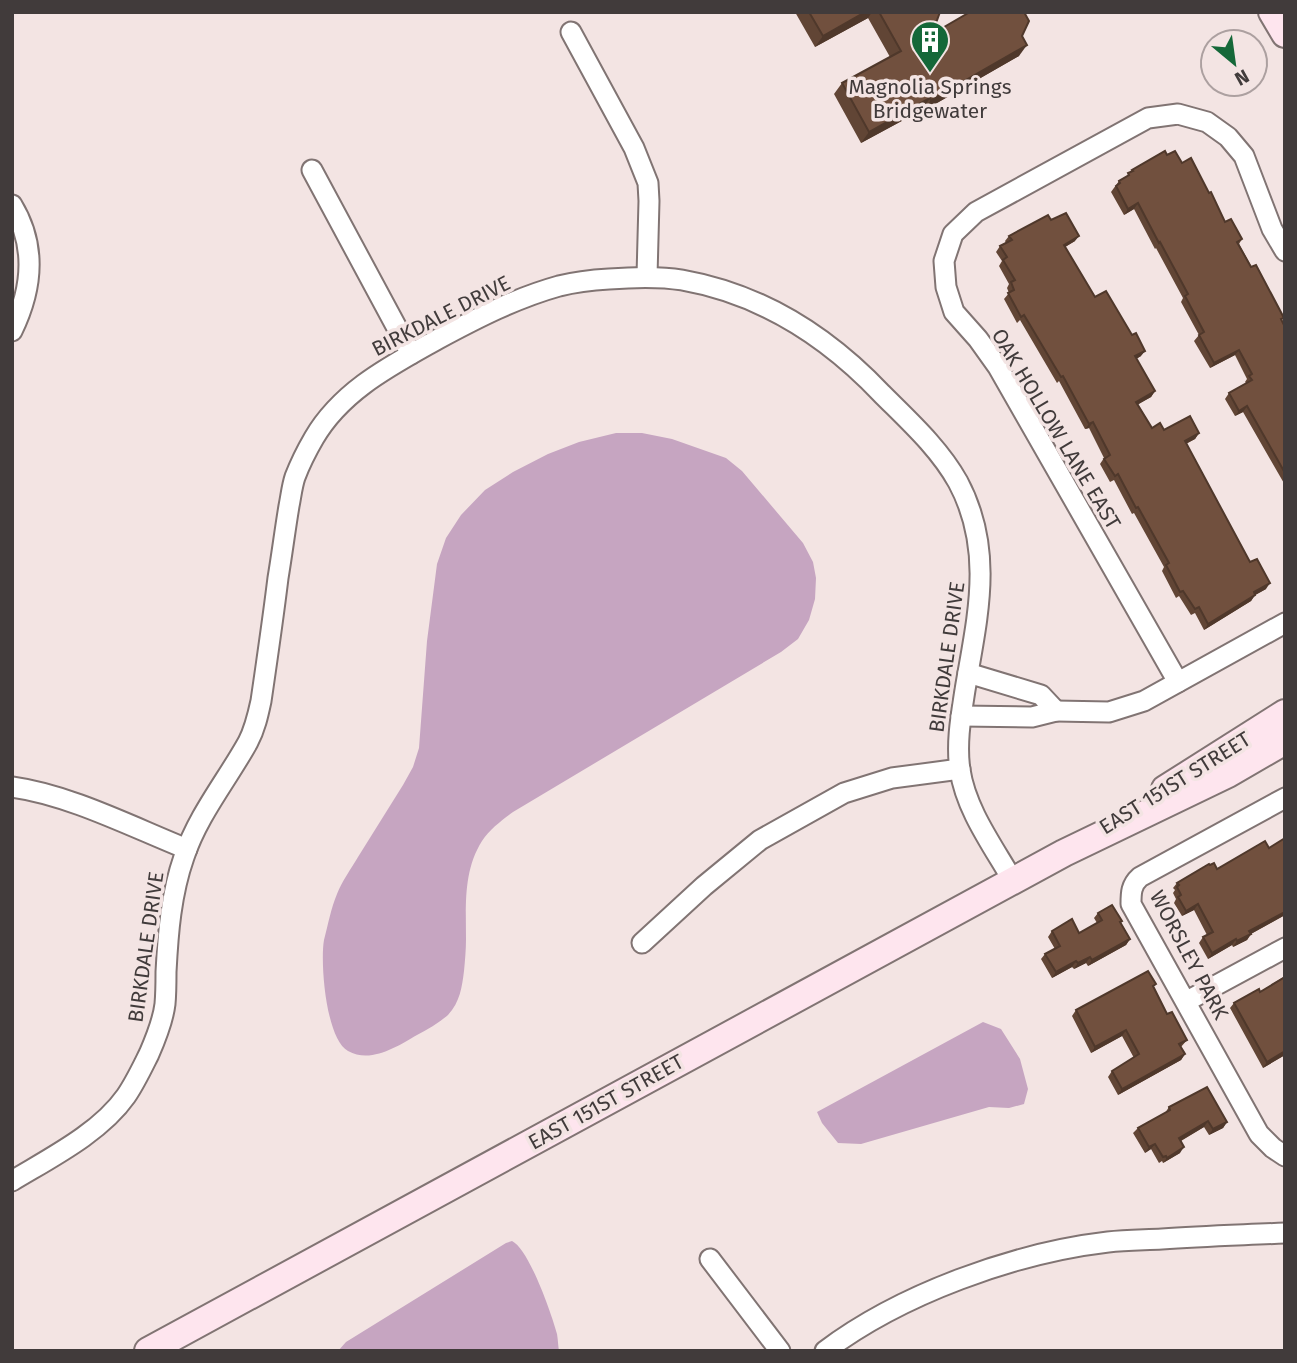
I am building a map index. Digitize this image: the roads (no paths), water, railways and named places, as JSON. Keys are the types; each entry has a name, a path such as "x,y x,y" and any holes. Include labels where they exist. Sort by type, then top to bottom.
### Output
{"street":[{"path":"1272,12 1285,34"},
{"path":"572,32 634,148 648,183 648,276"},
{"name":"OAK HOLLOW LANE EAST","path":"1178,682 998,368 978,339 954,312 946,287 944,261 953,234 976,212 1149,118 1178,114 1207,122 1228,137 1244,156 1272,229 1285,251"},
{"path":"312,170 411,354"},
{"path":"12,205 28,250 29,270 22,310 12,331"},
{"name":"BIRKDALE DRIVE","path":"12,1181 57,1155 106,1118 125,1096 142,1067 163,1018 176,884 196,827 250,739 257,718 294,479 315,436 344,400 365,382 503,305 560,286 648,276 706,285 760,304 789,319 841,355 943,459 959,484 970,513 981,573 980,601 958,739 960,769 967,798 1013,881"},
{"path":"961,716 1032,718 1056,711 1109,712 1144,701 1285,623"},
{"path":"968,673 1041,695 1056,711"},
{"name":"EAST 151ST STREET","path":"1064,853 1285,713"},
{"name":"EAST 151ST STREET","path":"148,1351 1064,853 1228,774 1285,741"},
{"path":"642,943 704,886 760,840 844,793 892,778 960,769"},
{"path":"12,787 65,799 187,849"},
{"name":"WORSLEY PARK","path":"1285,798 1140,877 1134,882 1130,892 1132,904 1259,1133 1285,1156"},
{"path":"1186,1001 1285,948"},
{"path":"825,1351 873,1320 932,1290 1046,1254 1108,1242 1285,1233"},
{"path":"710,1259 780,1351"}],"place":[{"name":"Magnolia Springs Bridgewater","path":"930,74"}]}
